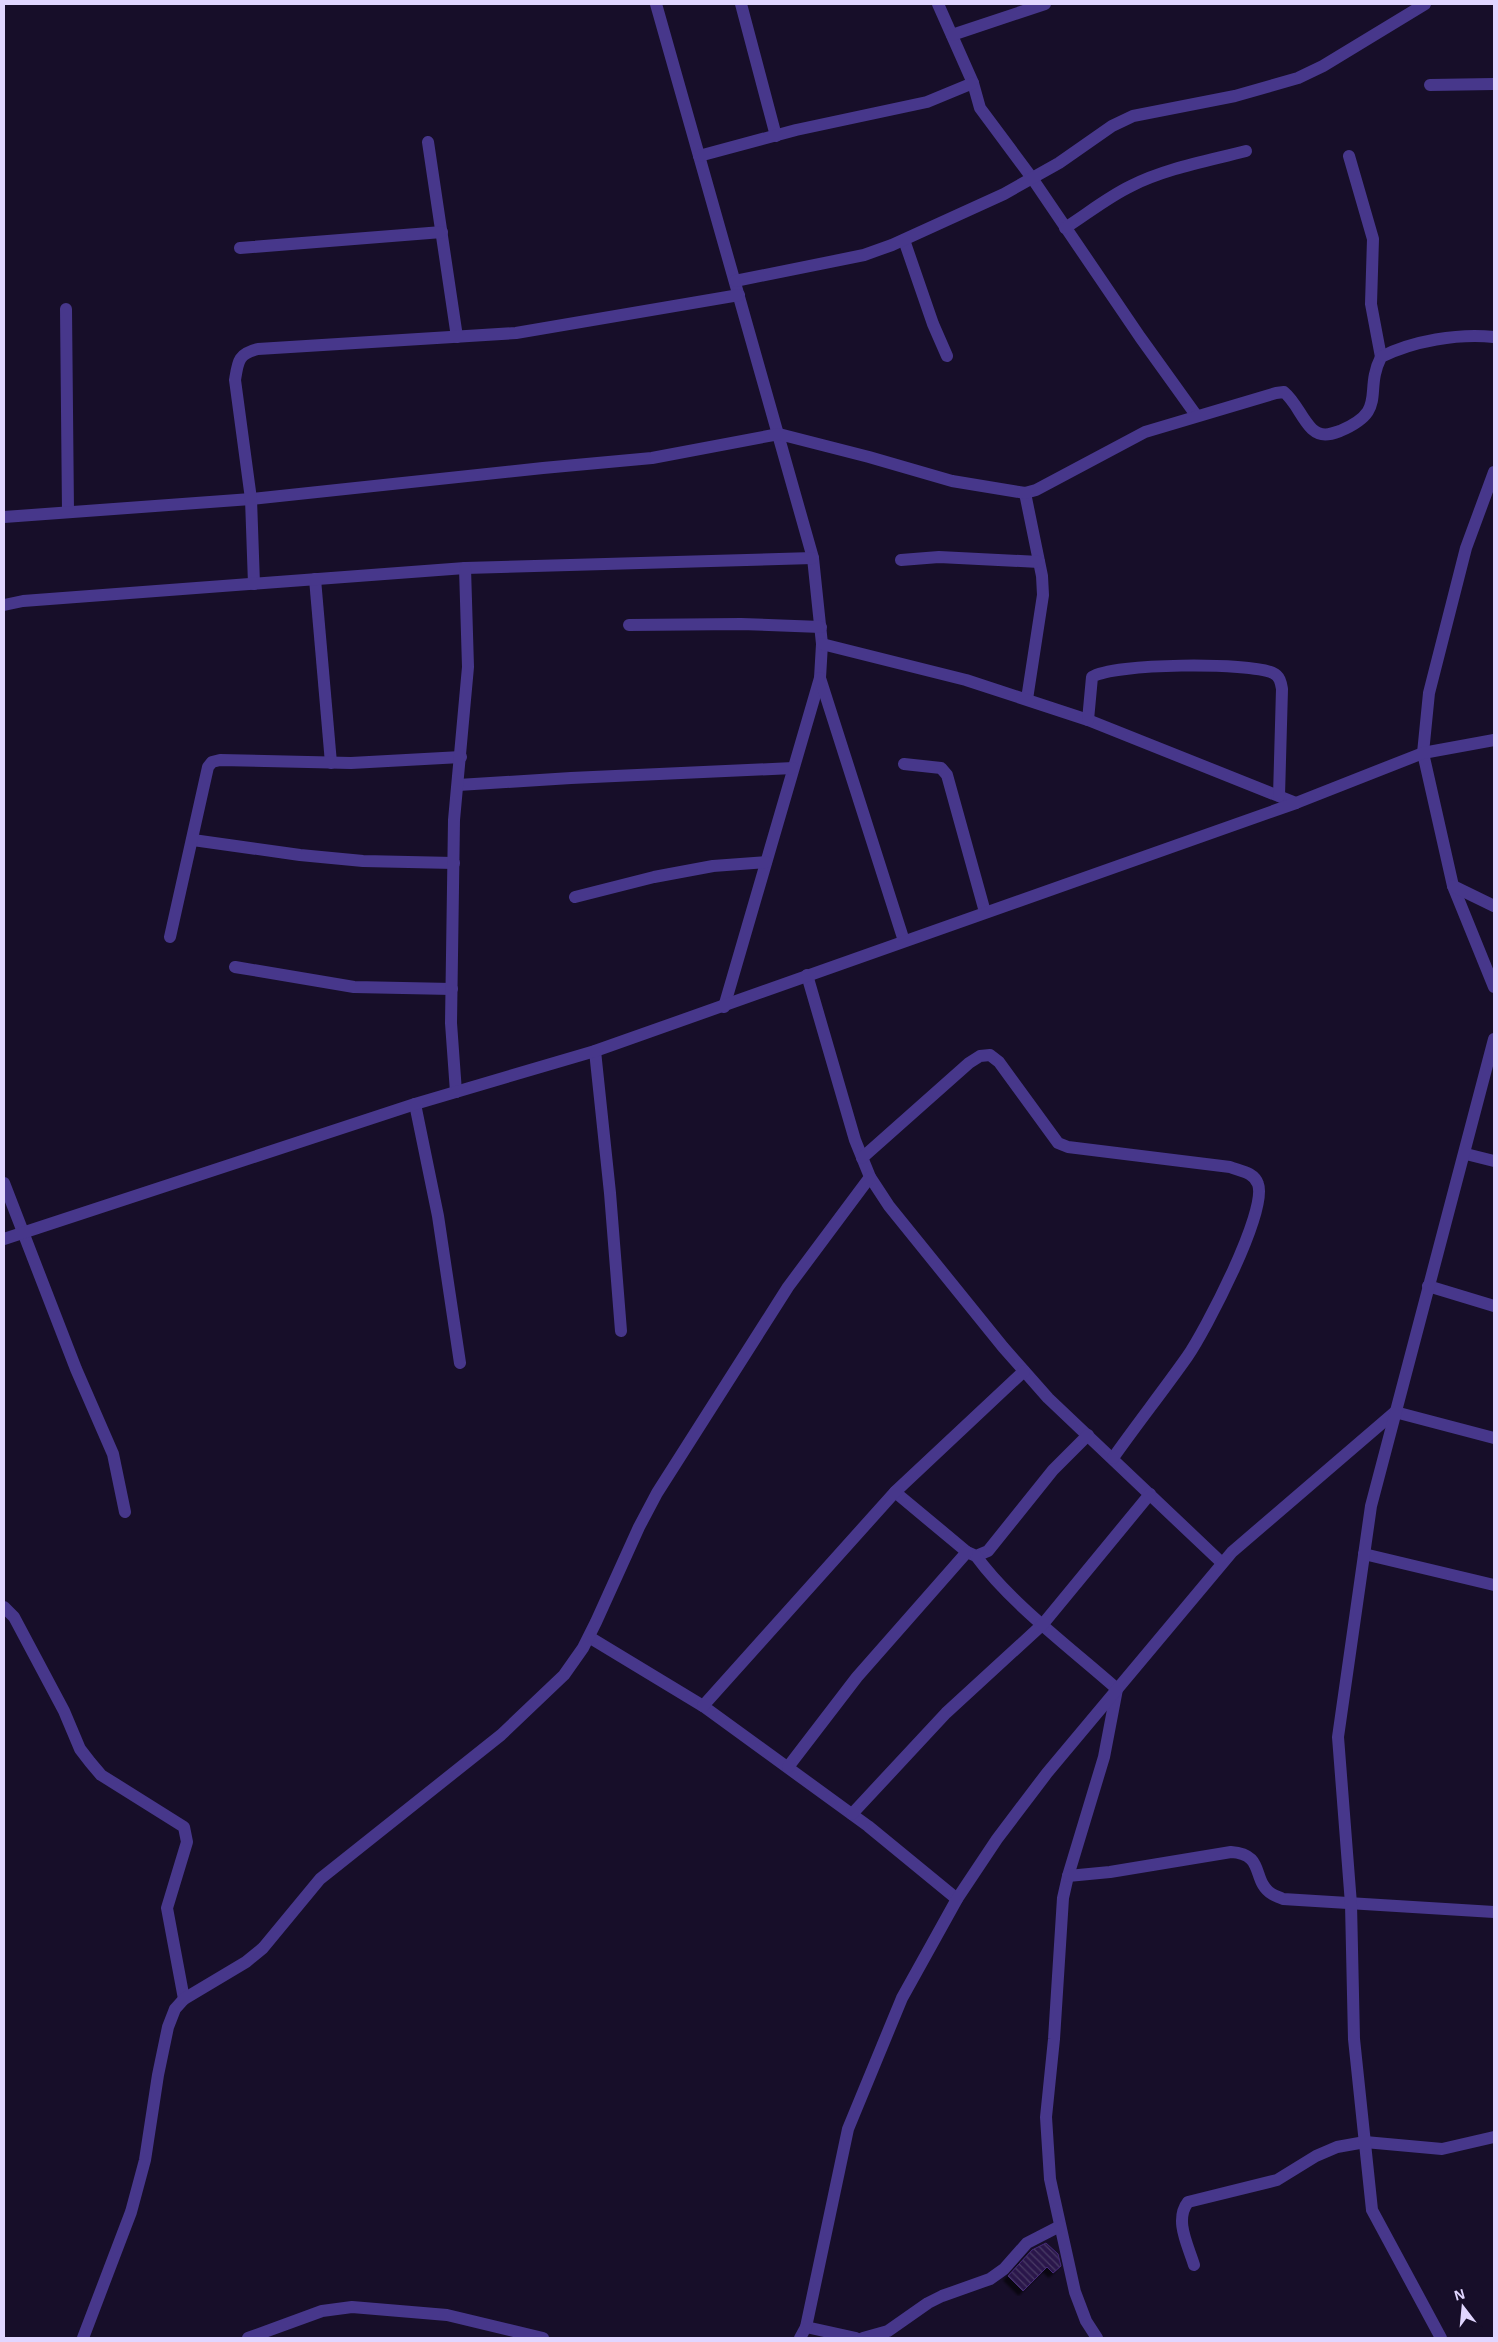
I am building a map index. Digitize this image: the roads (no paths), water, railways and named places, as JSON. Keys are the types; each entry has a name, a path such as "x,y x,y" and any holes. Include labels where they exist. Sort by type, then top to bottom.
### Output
{"street":[{"path":"656,4 813,558 821,627 820,678 724,1007"},
{"path":"741,4 776,136"},
{"path":"938,4 973,83 980,108 1032,178 1196,415"},
{"path":"952,35 1015,9 1045,4"},
{"path":"735,281 864,255 904,240 1004,194 1059,163 1112,126 1133,116 1235,96 1298,78 1323,66 1425,4"},
{"path":"700,156 776,136 927,102 973,83"},
{"path":"1430,85 1494,84"},
{"path":"428,142 457,337"},
{"path":"1066,228 1130,186 1145,179 1168,171 1246,151"},
{"path":"4,517 251,499 652,458 779,434 952,481 1025,493 1036,490 1145,432 1196,415 1266,395 1284,392 1311,428 1320,434 1329,435 1362,419 1369,412 1373,401 1376,367 1380,357 1371,304 1373,239 1349,156"},
{"path":"240,248 442,232"},
{"path":"904,240 933,324 948,356"},
{"path":"254,584 251,499 235,380 238,362 246,352 258,349 516,333 739,295"},
{"path":"66,309 68,512"},
{"path":"1380,357 1438,340 1459,336 1494,337"},
{"path":"1494,472 1466,548 1429,693 1423,753 1453,886 1494,987"},
{"path":"1025,493 1039,562 1043,595 1027,700"},
{"path":"901,560 939,557 1039,562"},
{"path":"4,605 23,601 465,568 813,558"},
{"path":"456,1092 451,1044 454,820 468,667 465,568"},
{"path":"315,580 331,763"},
{"path":"629,625 741,624 821,627"},
{"path":"822,644 966,680 1088,720 1296,803"},
{"path":"1088,720 1092,677 1100,672 1124,668 1187,666 1257,670 1274,674 1280,679 1282,689 1279,796"},
{"path":"820,678 904,941"},
{"path":"4,1239 415,1104 595,1051 724,1007 807,975 1296,803 1423,753 1494,740"},
{"path":"170,937 208,767 212,762 220,760 331,763 461,757"},
{"path":"904,764 940,768 947,775 985,912"},
{"path":"458,785 794,768"},
{"path":"193,840 300,855 364,861 454,863"},
{"path":"575,897 654,877 713,866 766,862"},
{"path":"1453,886 1494,906"},
{"path":"235,967 354,987 452,989"},
{"path":"807,975 855,1140 870,1177 889,1206 1048,1398 1222,1563"},
{"path":"1441,2338 1372,2210 1354,2039 1351,1904 1338,1737 1371,1506 1454,1187 1489,1080 1494,1039"},
{"path":"595,1051 610,1193 621,1331"},
{"path":"862,1158 969,1063 980,1056 990,1055 999,1062 1058,1143 1068,1147 1230,1168 1251,1174 1258,1183 1260,1197 1254,1220 1215,1307 1188,1356 1112,1458"},
{"path":"415,1104 438,1216 460,1363"},
{"path":"1466,1154 1494,1160"},
{"path":"83,2338 131,2212 145,2160 168,2026 175,2009 184,1999 246,1962 263,1948 320,1879 501,1735 564,1675 589,1637 657,1492 788,1287 870,1177"},
{"path":"4,1183 76,1369 113,1454 125,1512"},
{"path":"1428,1286 1494,1306"},
{"path":"704,1706 895,1492 1024,1371"},
{"path":"1395,1412 1494,1438"},
{"path":"856,2338 803,2333 848,2129 862,2090 902,1998 957,1899 997,1839 1048,1773 1222,1563 1265,1522 1395,1412"},
{"path":"788,1767 856,1677 971,1554 988,1552 1053,1470 1088,1435"},
{"path":"895,1492 971,1554 987,1572 1043,1624 1117,1689"},
{"path":"852,1814 946,1714 1043,1624 1150,1494"},
{"path":"1364,1554 1494,1585"},
{"path":"4,1607 14,1617 64,1711 80,1749 90,1762 101,1775 184,1827 187,1842 167,1908 184,1999"},
{"path":"589,1637 704,1706 852,1814 957,1899"},
{"path":"1097,2338 1086,2321 1075,2292 1058,2222 1050,2179 1046,2117 1054,2039 1063,1898 1104,1756 1117,1689"},
{"path":"1068,1876 1110,1872 1231,1852 1244,1852 1251,1858 1266,1888 1272,1894 1283,1899 1494,1912"},
{"path":"1194,2265 1181,2222 1182,2210 1188,2202 1277,2180 1327,2150 1365,2142 1442,2149 1494,2137"},
{"path":"863,2338 888,2331 928,2303 942,2296 990,2279 1004,2269 1027,2243 1058,2222"},
{"path":"248,2338 322,2311 352,2307 447,2315 499,2333 543,2338"}]}
